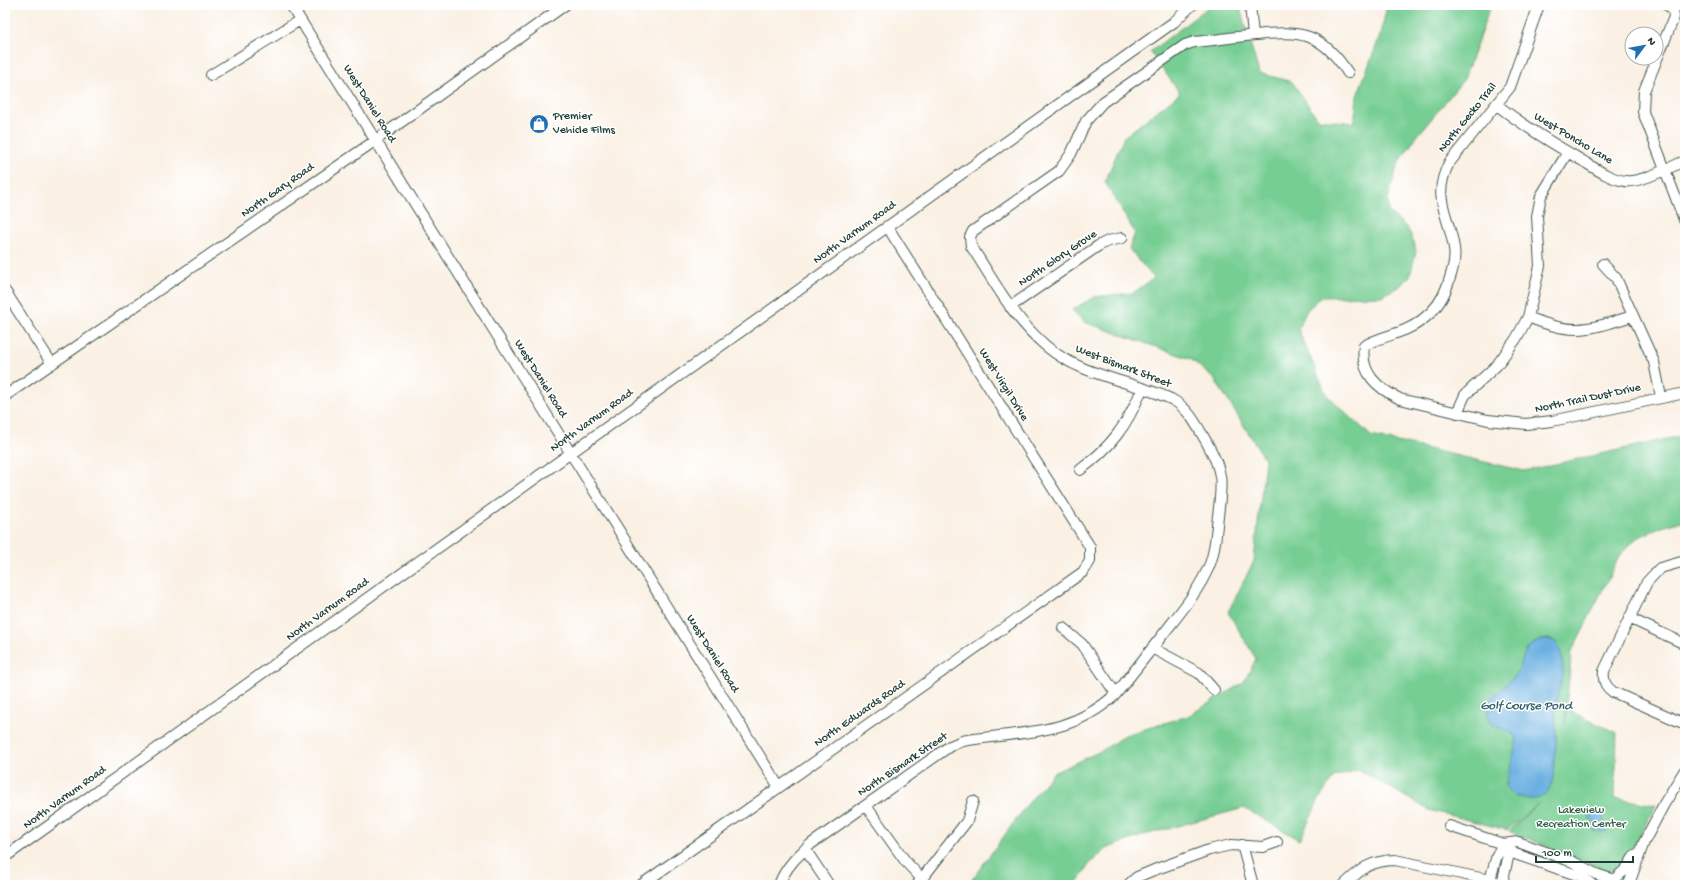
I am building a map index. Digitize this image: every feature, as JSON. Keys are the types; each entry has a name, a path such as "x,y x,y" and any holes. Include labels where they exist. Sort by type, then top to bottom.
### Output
{"street":[{"name":"West Daniel Road","path":"290,5 376,140 779,787"},
{"name":"North Gary Road","path":"5,396 376,140 565,5"},
{"name":"North Varnum Road","path":"5,857 1174,22 1192,5"},
{"path":"1250,5 1253,35 1286,32 1307,36 1330,49 1337,56 1348,73"},
{"name":"North Gecko Trail","path":"1364,346 1373,340 1408,329 1433,311 1442,300 1454,263 1454,249 1450,230 1443,210 1441,191 1443,173 1449,163 1497,105 1510,86 1539,5"},
{"path":"1670,7 1674,17 1644,91 1643,112 1685,222"},
{"path":"211,75 300,20"},
{"name":"West Bismark Street","path":"1186,605 1203,579 1212,555 1222,486 1221,471 1203,436 1186,409 1171,400 1078,366 1060,356 1030,330 1010,307 971,246 970,237 973,231 1059,171 1071,154 1086,121 1102,102 1185,45 1194,42 1253,35"},
{"name":"West Poncho Lane","path":"1497,105 1526,126 1607,175 1626,181 1642,178 1685,161"},
{"path":"1457,413 1465,395 1497,365 1516,339 1528,317 1540,266 1537,216 1541,196 1568,152"},
{"name":"West Virgil Drive","path":"887,226 1090,547 1090,561"},
{"name":"North Glory Grove","path":"1010,307 1098,246 1108,241 1122,238"},
{"path":"1604,264 1616,278 1654,362 1661,397"},
{"path":"5,291 52,364"},
{"path":"1528,317 1562,329 1575,330 1632,316"},
{"name":"North Trail Dust Drive","path":"1364,346 1362,358 1367,370 1375,382 1387,392 1400,399 1488,420 1526,424 1552,421 1685,393"},
{"path":"1080,470 1099,456 1124,428 1142,389"},
{"name":"North Edwards Road","path":"641,885 1083,572 1090,561"},
{"path":"1685,561 1668,564 1654,572 1647,582 1604,671 1604,683 1613,692 1685,724"},
{"name":"North Bismark Street","path":"778,885 788,868 805,849 950,746 968,740 1065,726 1094,712 1116,694 1186,605"},
{"path":"1629,618 1685,644"},
{"path":"1063,628 1082,644 1116,694"},
{"path":"1152,648 1199,673 1214,690"},
{"path":"1602,885 1626,869 1638,853 1664,804 1685,770"},
{"path":"866,806 920,882 967,821 973,801"},
{"path":"1449,826 1503,844 1514,854 1580,876 1593,885"},
{"path":"1128,885 1137,877 1148,872 1209,850 1231,845 1263,847 1277,842"},
{"path":"1490,880 1496,855 1503,844 1518,842 1573,862 1596,874 1625,880 1629,885"},
{"path":"1344,885 1368,865 1380,861 1395,860 1490,880 1503,885 1508,858 1503,844"},
{"path":"1242,845 1253,885"},
{"path":"805,849 829,885"},
{"path":"1629,885 1639,858 1638,853"}],"green space":[{"name":"Lakeview Recreation Center","path":"1211,5 1239,5 1259,73 1292,82 1318,119 1354,123 1357,96 1381,33 1387,5 1491,5 1464,79 1414,140 1397,166 1388,199 1389,212 1406,227 1411,235 1416,251 1410,276 1399,287 1381,296 1321,297 1307,310 1298,329 1326,394 1371,436 1524,471 1685,435 1685,520 1662,527 1637,538 1620,555 1572,651 1564,725 1567,710 1617,733 1615,798 1656,805 1625,862 1609,872 1509,831 1539,803 1507,830 1429,810 1359,770 1334,777 1318,801 1300,840 1244,808 1144,835 1108,848 1091,862 1075,885 968,885 1026,806 1053,773 1103,750 1125,735 1188,716 1244,682 1256,659 1228,612 1254,561 1265,459 1215,380 1191,359 1084,322 1072,310 1094,297 1133,293 1154,278 1129,249 1135,233 1105,182 1124,137 1180,93 1150,52"}],"water":[{"name":"Golf Course Pond","path":"1546,639 1555,641 1560,650 1563,668 1555,715 1556,749 1554,769 1551,784 1544,795 1538,798 1530,799 1515,795 1508,790 1506,784 1517,739 1510,732 1492,724 1488,713 1488,706 1494,695 1514,676 1527,649 1531,645"},
{"path":"1591,811 1604,812 1603,824 1607,824 1606,832 1594,831 1595,821 1590,820"}],"place":[{"name":"Premier Vehicle Films","path":"539,124"}]}
